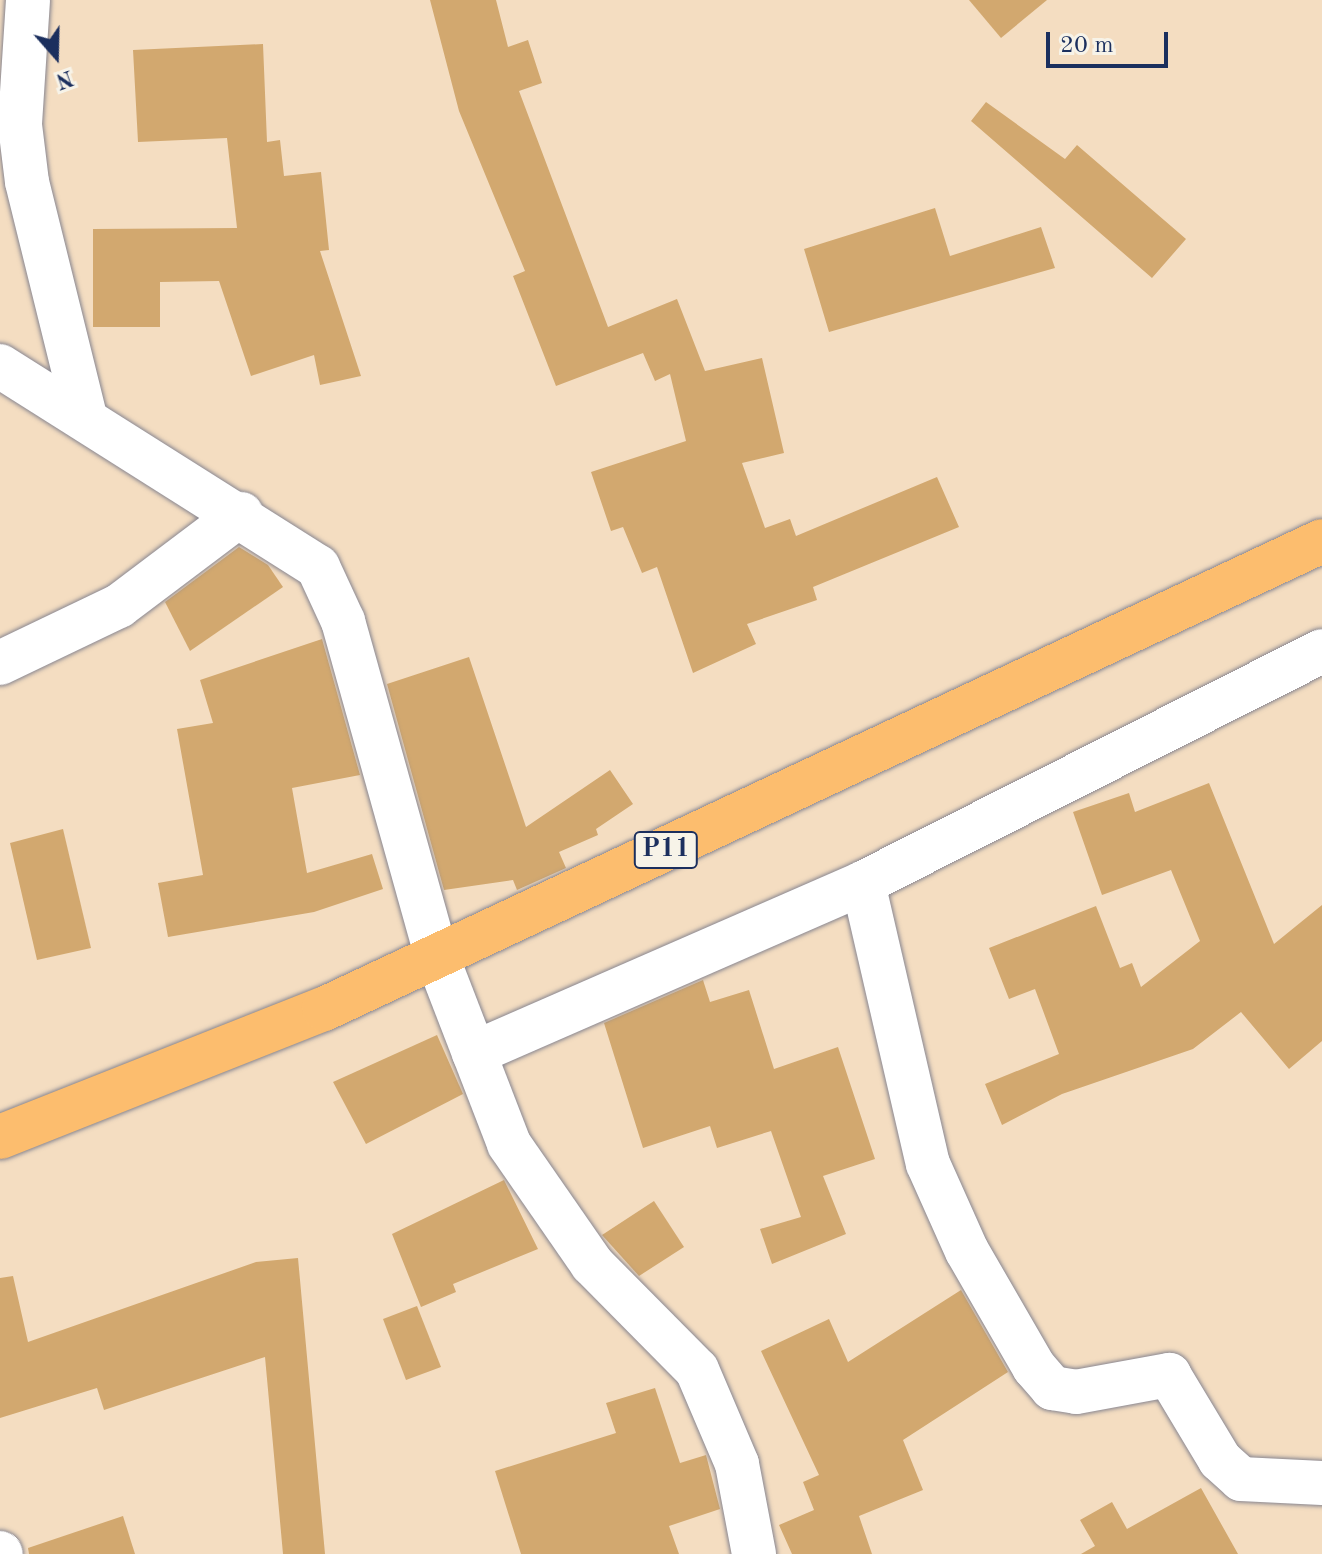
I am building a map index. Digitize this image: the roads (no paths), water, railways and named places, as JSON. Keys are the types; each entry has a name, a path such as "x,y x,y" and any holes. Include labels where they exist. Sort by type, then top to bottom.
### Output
{"main road":[{"name":"P11","path":"0,1137 119,1095 437,957 1322,541"}],"street":[{"path":"28,0 20,125 27,182 85,417"},
{"path":"0,366 241,514 318,567 343,621 437,957 509,1144 592,1264 697,1370 737,1464 754,1554"},
{"path":"0,663 119,606 241,514"},
{"path":"474,1053 863,883 1322,651"},
{"path":"863,883 928,1164 967,1251 1034,1367 1052,1388 1076,1392 1169,1375 1220,1460 1241,1479 1322,1483"}]}
